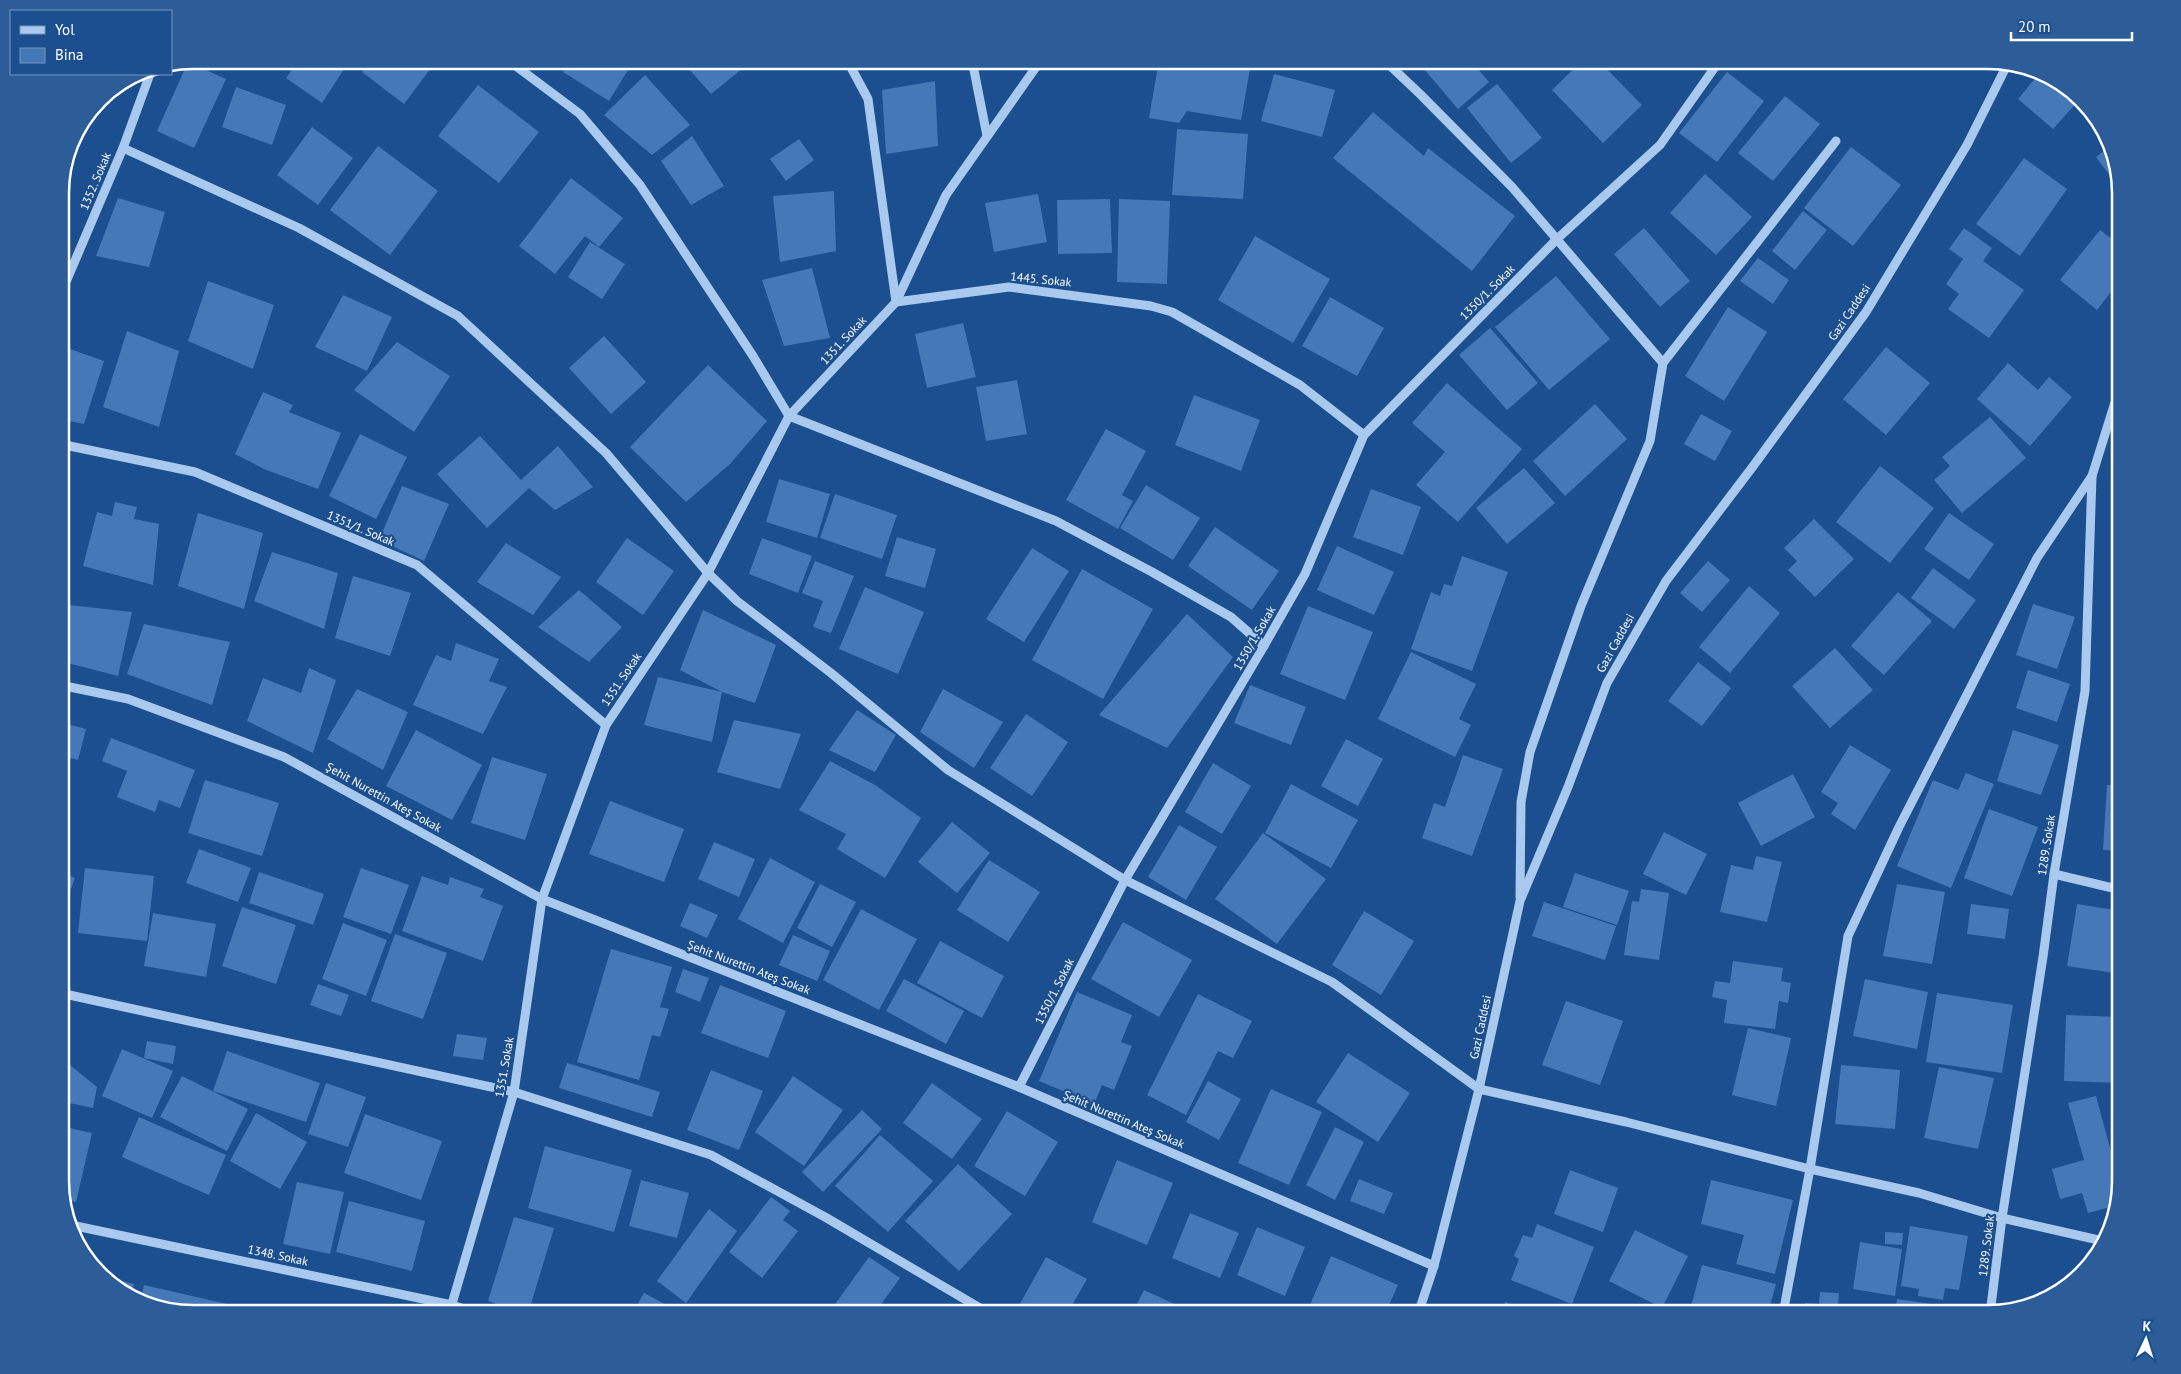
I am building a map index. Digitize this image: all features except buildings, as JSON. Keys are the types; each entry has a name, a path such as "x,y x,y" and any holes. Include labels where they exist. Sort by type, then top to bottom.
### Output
{"street":[{"path":"520,69 580,114 640,185 753,356 789,416 1056,521 1152,572 1231,618 1264,646"},
{"path":"852,69 868,99 896,302"},
{"path":"974,69 987,136"},
{"name":"1351. Sokak","path":"451,1305 514,1092 542,900 606,725 708,573 789,416 896,302 946,195 1034,69"},
{"path":"1393,69 1512,187 1663,363"},
{"name":"1350/1. Sokak","path":"1019,1087 1125,880 1305,574 1364,436 1557,239 1660,145 1714,69"},
{"name":"Gazi Caddesi","path":"1421,1305 1434,1266 1479,1089 1520,901 1568,787 1607,683 1635,631 1666,580 1754,465 1866,312 1966,145 2005,70"},
{"name":"1352. Sokak","path":"69,275 123,148 149,77"},
{"path":"1520,901 1521,802 1530,752 1581,606 1650,441 1663,363 1836,141"},
{"path":"123,148 299,228 458,316 606,452 708,573 737,601 831,673 948,770 1125,880 1332,982 1479,1089 1626,1122 1810,1169 1919,1193 2002,1218 2098,1240"},
{"name":"1445. Sokak","path":"896,302 1009,287 1151,306 1172,312 1300,385 1364,436"},
{"name":"1289. Sokak","path":"1991,1305 2002,1218 2054,874 2085,691 2092,476 2112,412"},
{"name":"1351/1. Sokak","path":"69,446 195,472 417,565 606,725"},
{"path":"1785,1305 1810,1169 1848,936 1899,827 2037,558 2092,476"},
{"name":"Şehit Nurettin Ateş Sokak","path":"69,688 128,699 284,757 542,900 1019,1087 1434,1266"},
{"path":"2054,874 2112,888"},
{"path":"69,995 514,1092 711,1155 826,1217 975,1305"},
{"name":"1348. Sokak","path":"78,1226 432,1305"}]}
